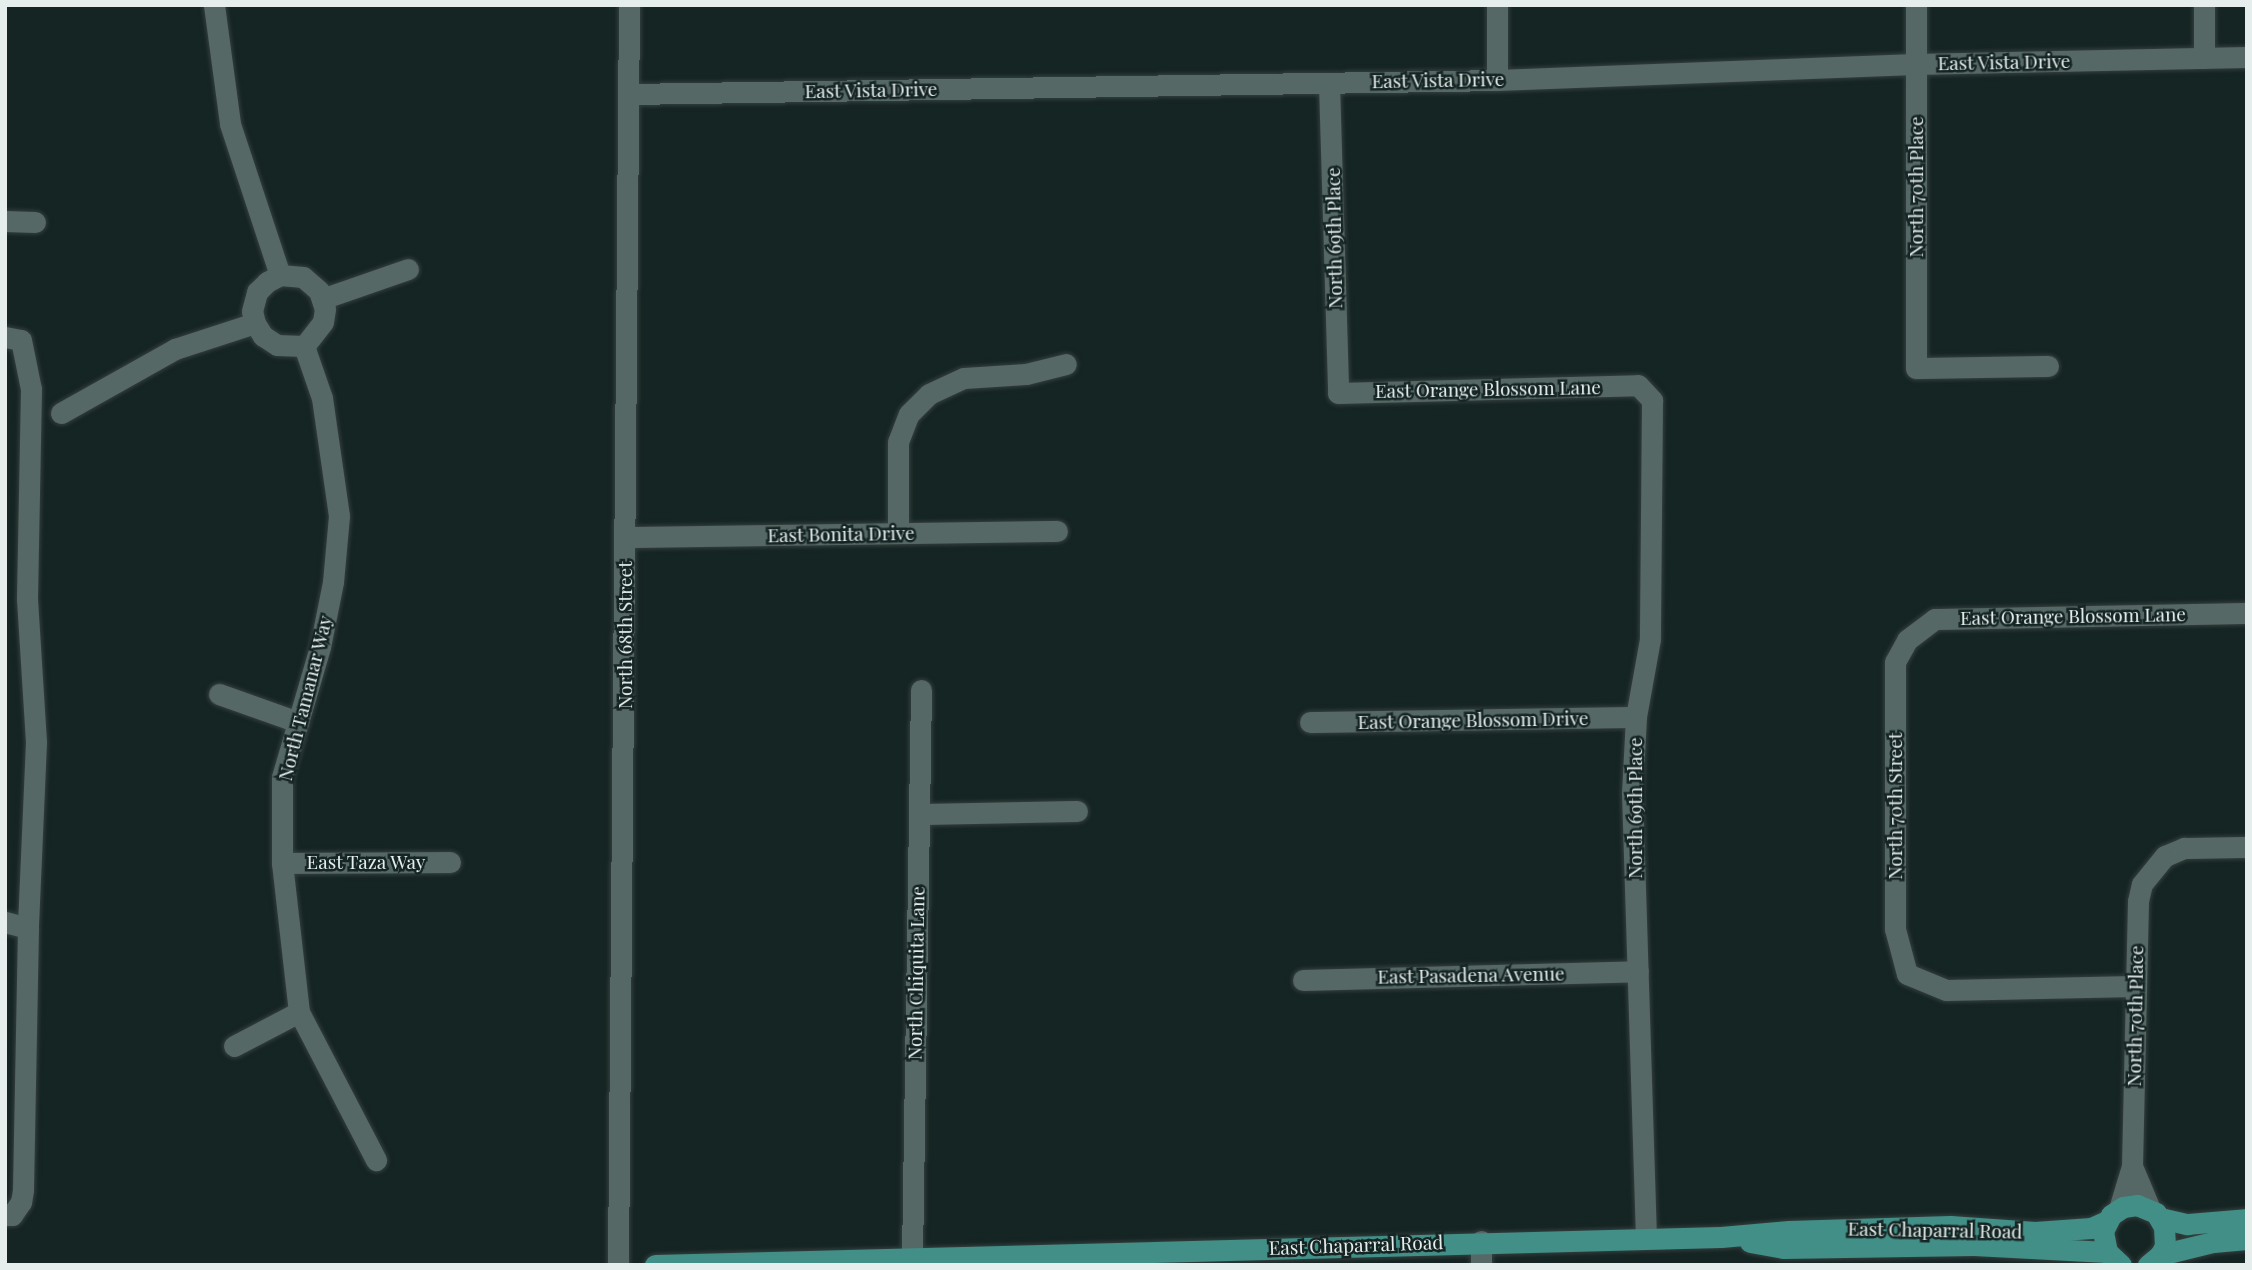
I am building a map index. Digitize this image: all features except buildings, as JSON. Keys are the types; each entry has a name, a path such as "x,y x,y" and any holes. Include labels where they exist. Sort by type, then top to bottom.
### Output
{"main road":[{"name":"East Chaparral Road","path":"655,1265 912,1256 952,1260 1481,1241 1721,1237 1789,1231 1950,1226 2035,1231 2091,1228 2137,1205 2155,1214"},
{"path":"2155,1214 2187,1224 2246,1229"},
{"path":"2155,1214 2166,1236 2169,1258 2246,1229"},
{"path":"2113,1215 2103,1231 2115,1260"},
{"name":"East Chaparral Road","path":"1721,1237 1783,1248 1974,1245 2115,1260"}],"street":[{"path":"214,5 230,124 280,275"},
{"name":"North 68th Street","path":"618,1265 629,5"},
{"path":"1497,5 1497,80"},
{"name":"North 70th Place","path":"1916,5 1916,368 2048,366"},
{"path":"2204,5 2204,58"},
{"name":"East Vista Drive","path":"629,94 1497,80 1915,64 2247,57"},
{"name":"North 69th Place","path":"1329,83 1338,393"},
{"path":"5,221 35,222"},
{"path":"322,299 408,270"},
{"path":"280,275 303,277 319,291 322,299 325,309 323,322 304,346 277,345 263,337 254,323 252,311 257,292 280,275"},
{"path":"61,413 175,349 254,323"},
{"path":"5,337 21,340 31,389 27,599 36,742 28,928 23,1191 21,1202 12,1215 5,1215"},
{"name":"North Tamanar Way","path":"304,346 322,398 339,516 328,608 282,777 282,863 299,1012 376,1160"},
{"path":"898,533 898,442 902,426 915,407 945,384 964,378 1026,374 1066,364"},
{"name":"North 69th Place","path":"1638,386 1652,400 1650,639 1636,717 1632,793 1646,1238"},
{"name":"East Orange Blossom Lane","path":"1338,393 1638,386"},
{"name":"East Bonita Drive","path":"626,537 1057,531"},
{"name":"East Orange Blossom Lane","path":"1907,640 1935,619 2247,614"},
{"name":"North 70th Street","path":"1907,640 1895,663 1895,929 1907,974 1946,990 2135,986"},
{"name":"North Chiquita Lane","path":"912,1256 921,690"},
{"path":"219,694 298,722"},
{"name":"East Orange Blossom Drive","path":"1310,722 1636,717"},
{"path":"921,814 1077,811"},
{"name":"North 70th Place","path":"2113,1215 2133,1166 2135,986 2138,901 2142,884 2151,869 2165,856 2183,848 2247,847"},
{"name":"East Taza Way","path":"282,863 450,862"},
{"path":"5,922 28,928"},
{"name":"East Pasadena Avenue","path":"1303,979 1637,971"},
{"path":"234,1046 299,1012"},
{"name":"North 70th Place","path":"2133,1166 2155,1214"},
{"path":"1480,1265 1481,1241"}]}
